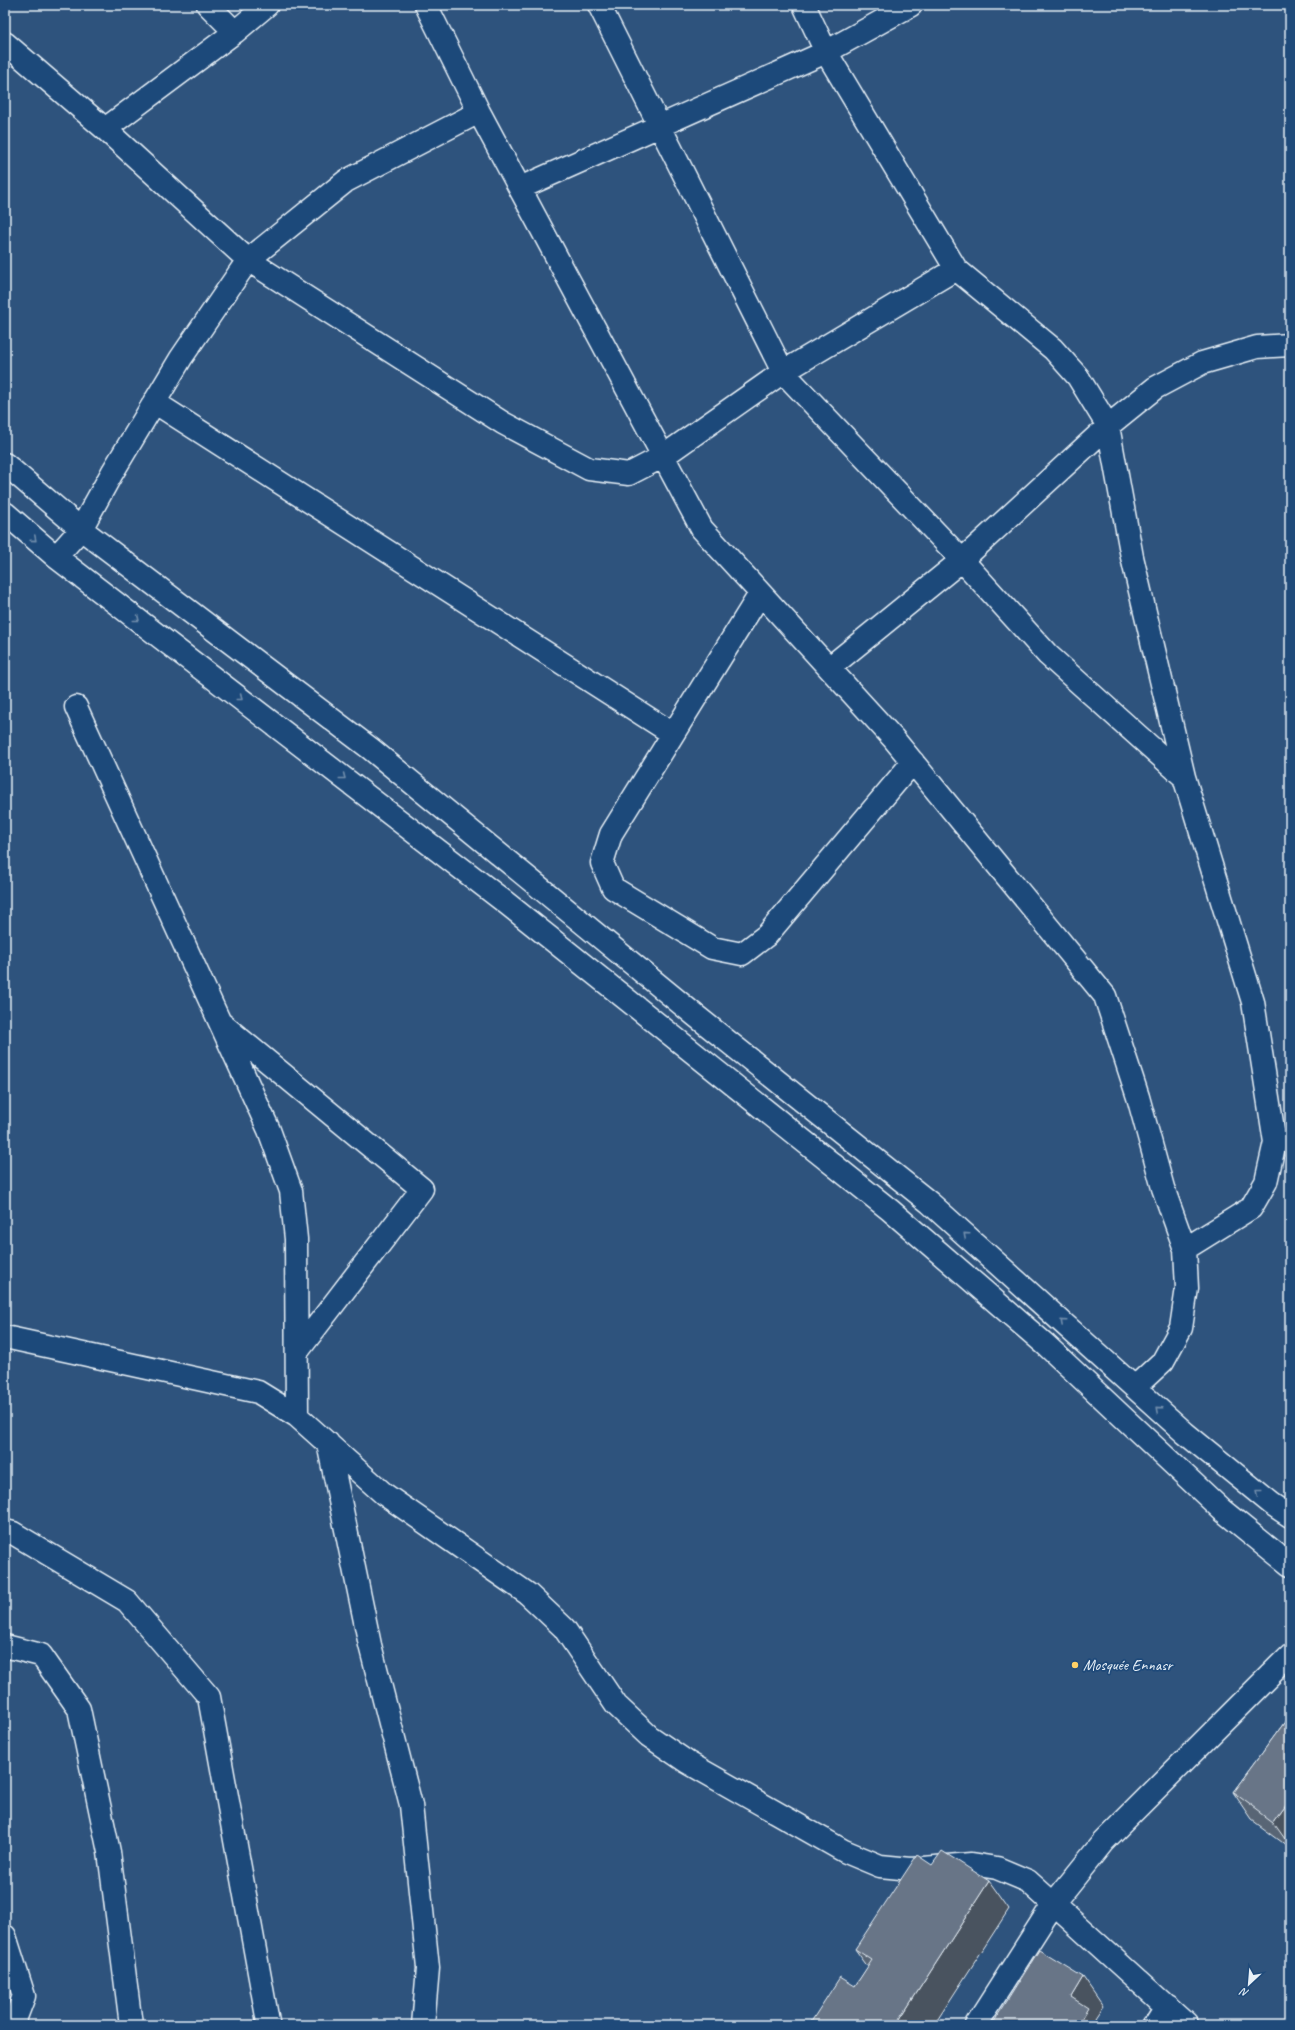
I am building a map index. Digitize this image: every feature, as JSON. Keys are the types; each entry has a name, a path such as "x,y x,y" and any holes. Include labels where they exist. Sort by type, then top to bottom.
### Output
{"street":[{"path":"208,5 235,32"},
{"path":"105,129 235,32 267,5"},
{"path":"426,5 479,112 662,457 702,529 913,762 1105,996 1138,1097 1163,1188 1185,1250 1187,1288 1181,1328 1163,1361 1135,1387"},
{"path":"599,5 783,372 962,560 1048,655 1184,777"},
{"path":"804,5 826,52 956,269 1053,349 1078,376 1108,426 1132,557 1184,777 1253,1002 1276,1142 1266,1182 1251,1208 1185,1250"},
{"path":"520,188 826,52 911,5"},
{"path":"5,43 105,129 248,260 503,423 589,469 629,474 662,457 783,372 956,269"},
{"path":"56,557 81,529 181,358 248,260 346,181 479,112"},
{"path":"829,668 962,560 1108,426 1155,388 1202,364 1257,347 1290,344"},
{"path":"154,402 673,734"},
{"path":"5,464 81,529 370,749 696,1016 930,1203 1231,1471 1272,1504 1290,1516"},
{"path":"5,513 56,557 505,902 890,1210 1046,1345 1222,1510 1290,1565"},
{"path":"760,594 610,834 602,863 613,888 712,948 742,954 767,934 913,762"},
{"path":"76,707 269,1130 291,1191 296,1239 297,1416"},
{"path":"219,1021 422,1189 297,1352"},
{"path":"5,1337 258,1392 297,1416 384,1494 528,1594 564,1628 616,1705 649,1736 687,1762 844,1850 880,1866 910,1869 971,1864 997,1868 1028,1881 1188,2025"},
{"path":"328,1444 370,1645 411,1805 428,1968 423,2025"},
{"path":"5,1531 13,1533 127,1601 209,1698 268,2022 267,2025"},
{"path":"5,1646 41,1655 79,1709 109,1852 131,2025"},
{"path":"976,2025 1054,1903 1103,1842 1290,1655"},
{"path":"5,1936 24,1996 13,2025"},
{"path":"1155,2025 1167,2006"}],"building":[{"path":"1290,1715 1290,1799 1273,1822 1233,1792"},
{"path":"942,1851 989,1881 896,2025 809,2025 840,1977 855,1986 872,1960 855,1949 917,1855 932,1865"},
{"path":"1039,1950 1083,1977 1071,1997 1088,2008 1078,2025 992,2025"}],"place":[{"name":"Mosquée Ennasr","path":"1075,1665"}]}
